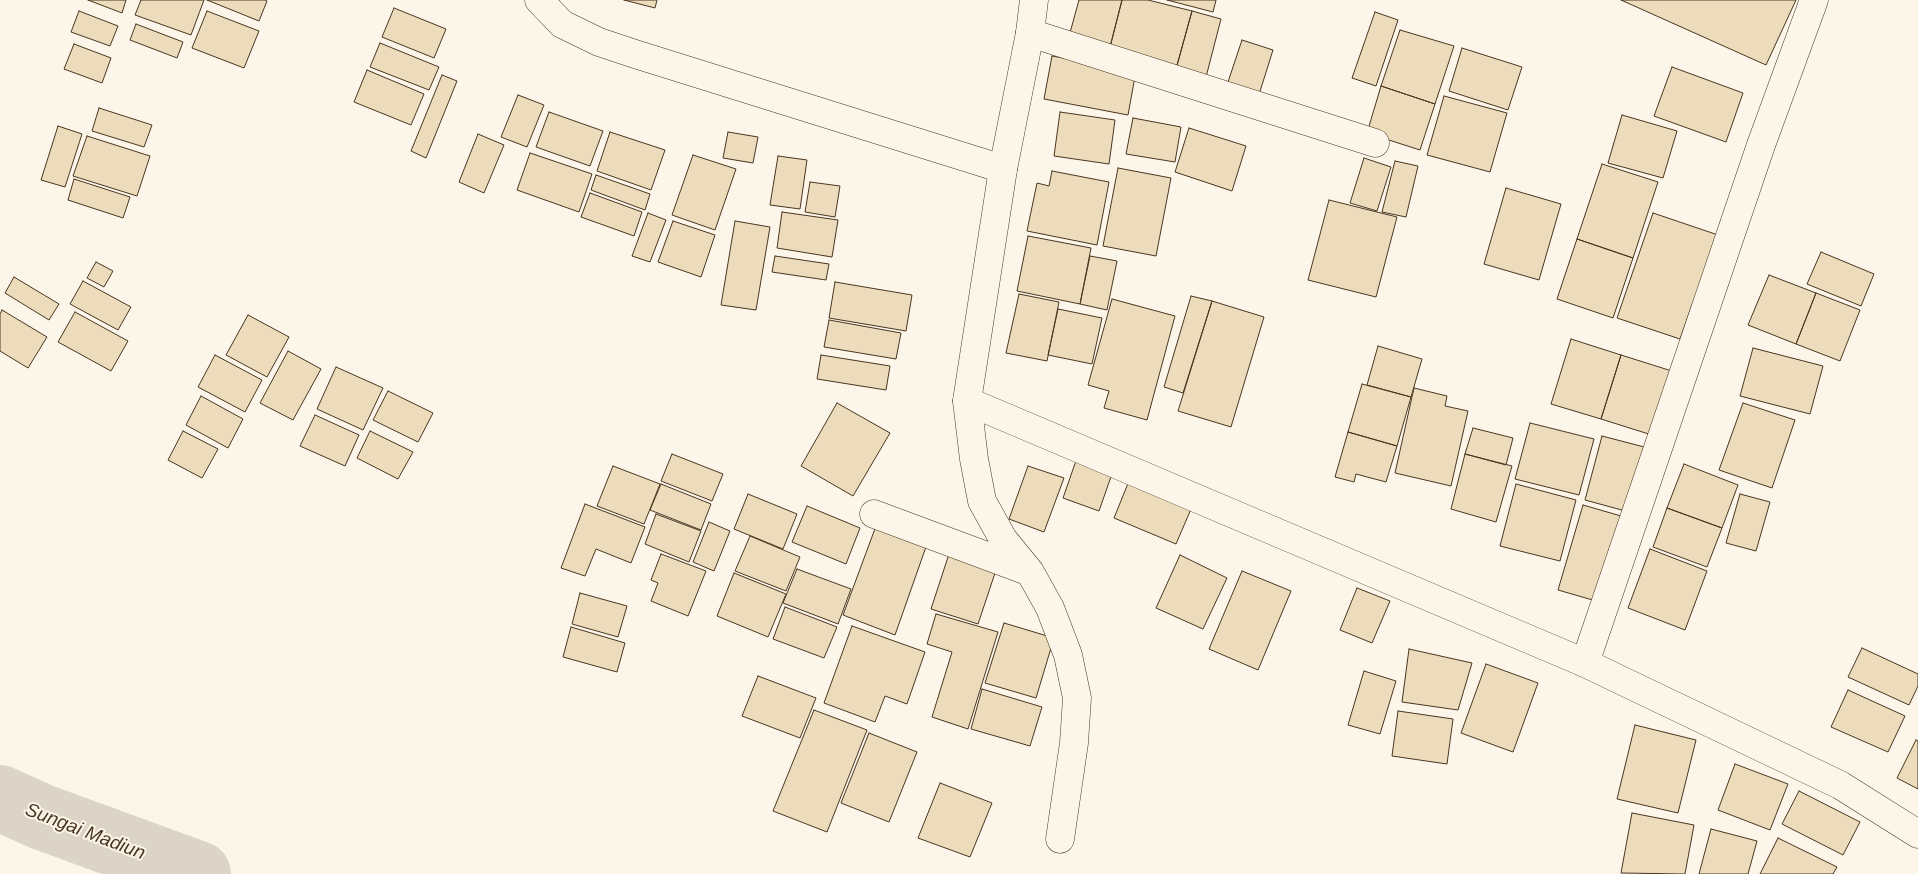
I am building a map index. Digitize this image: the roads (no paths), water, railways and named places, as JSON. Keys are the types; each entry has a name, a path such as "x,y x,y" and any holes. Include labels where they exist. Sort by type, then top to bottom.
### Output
{"street":[{"path":"539,0 562,24 599,42 1003,169"},
{"path":"1034,0 1030,33 1003,169 967,401 974,459 982,501 1003,539 1030,572 1050,608 1068,656 1077,698 1074,743 1060,839"},
{"path":"1585,664 1761,145 1814,0"},
{"path":"1030,33 1375,143"},
{"path":"967,401 1585,664 1840,785 1918,834"},
{"path":"874,514 1030,572"}],"waterway":[{"name":"Sungai Madiun","path":"0,798 42,817 198,874"}]}
